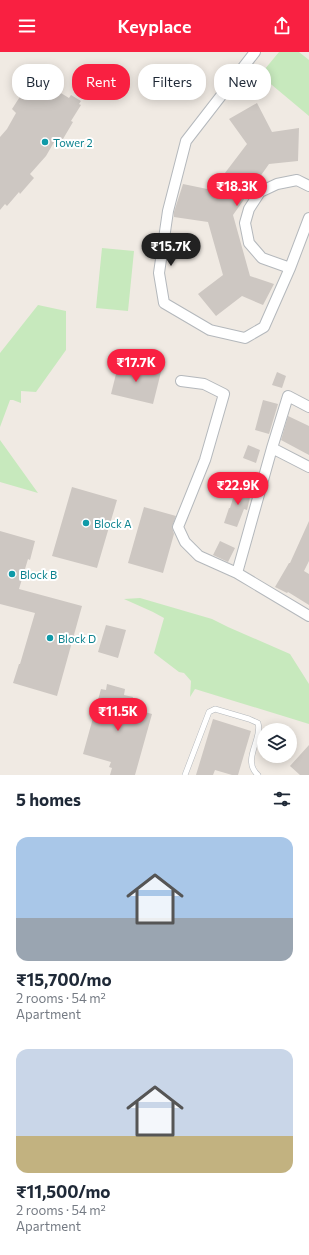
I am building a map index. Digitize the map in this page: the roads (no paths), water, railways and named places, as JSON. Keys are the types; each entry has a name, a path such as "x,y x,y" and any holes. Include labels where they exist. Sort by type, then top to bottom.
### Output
{"street":[{"path":"255,52 186,141 168,211 159,273 164,303 210,330 245,338 264,327 290,268 309,218"},
{"path":"290,268 262,258 250,244 245,223 249,209 260,192 277,184 297,180 309,186"},
{"path":"182,381 204,384 224,394 205,460 178,527 186,542 199,556 237,573 309,616"},
{"path":"237,573 288,396 309,407"},
{"path":"272,448 309,467"}],"lane":[{"path":"185,775 209,712 215,709 258,723 260,728 251,761 254,771 258,775"}],"place":[{"name":"Tower 2","path":"45,142"},
{"name":"Block A","path":"86,523"},
{"name":"Block B","path":"12,574"},
{"name":"Block D","path":"50,638"}]}
